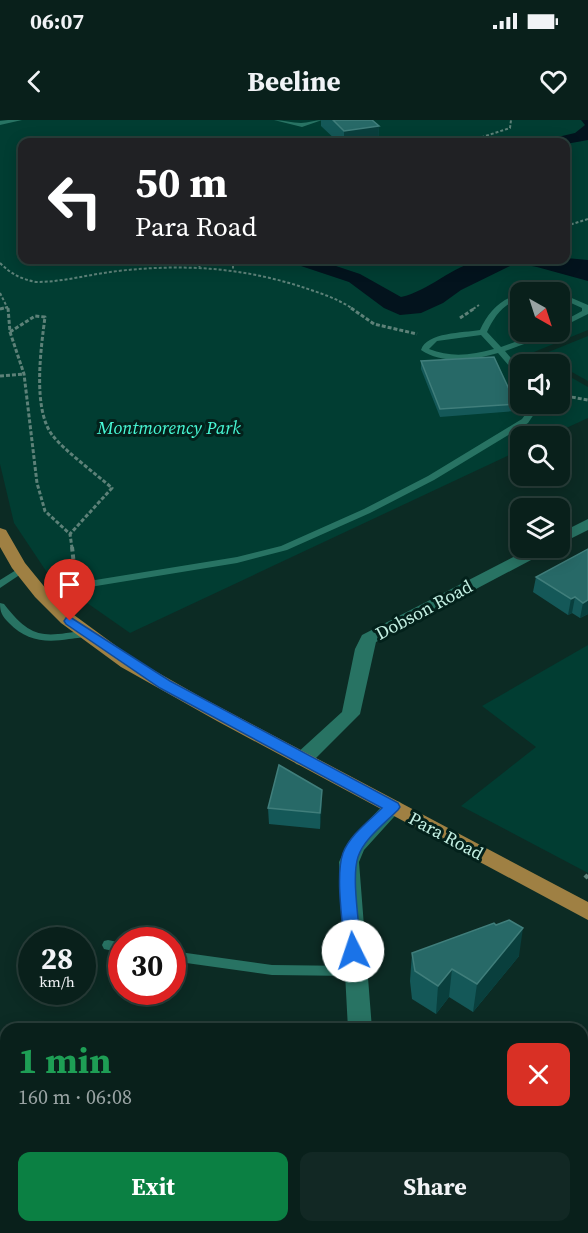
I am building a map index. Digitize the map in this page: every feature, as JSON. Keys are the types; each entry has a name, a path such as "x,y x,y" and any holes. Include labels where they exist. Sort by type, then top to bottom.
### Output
{"main road":[{"name":"Para Road","path":"0,533 21,570 45,598 86,633 165,684 588,912"}],"street":[{"path":"570,534 588,524"},
{"name":"Dobson Road","path":"303,759 351,714 368,639 523,558"},
{"path":"359,1023 354,971 349,862 351,854 360,841 393,807"}],"lane":[{"path":"0,123 19,120"},
{"path":"277,120 302,125 319,120"},
{"path":"570,300 586,307 586,312 570,321"},
{"path":"483,332 488,319 498,307 510,301"},
{"path":"483,332 510,361"},
{"path":"483,332 435,339 426,346 425,351 445,357 460,357 502,351 524,342"},
{"path":"45,598 89,584 237,560 284,548 367,511 431,478 525,422 530,414"},
{"path":"0,585 21,570"},
{"path":"0,606 22,630 34,638 47,639 86,633"},
{"path":"186,958 272,970 354,971"}],"path":[{"path":"479,138 510,128 511,120"},
{"path":"570,225 588,219"},
{"path":"0,264 8,272 19,277 43,282 112,271 200,267 233,270 263,276 338,300 366,320 381,327 421,334"},
{"path":"194,264 200,267"},
{"path":"231,264 233,270"},
{"path":"0,293 8,307 10,332 24,374 37,483 45,511 70,534 71,556"},
{"path":"458,320 486,300"},
{"path":"0,309 8,307"},
{"path":"10,332 35,316 45,317 40,352 42,412 52,435 112,488 70,534"},
{"path":"0,376 24,374"},
{"path":"570,396 588,399"}],"green space":[{"name":"Montmorency Park","path":"0,120 588,120 588,330 570,337 570,282 510,282 510,342 558,342 529,354 510,354 510,414 570,414 570,377 588,387 588,418 570,426 510,426 510,455 130,633 50,577 14,523 0,464"},
{"path":"588,336 588,381 570,371 570,354 543,354"},
{"path":"588,645 588,873 461,806 536,747 482,706"}],"water":[{"path":"581,120 588,120 588,140 570,143 570,138 553,138 575,133 585,125"},
{"path":"570,258 588,260 588,281 521,264 570,264"},
{"path":"295,264 330,264 360,274 401,297 421,290 468,264 514,264 421,313 400,315 384,308 349,282"}],"building":[{"path":"333,120 372,120 379,126 344,131"},
{"path":"494,357 510,391 510,404 440,409 421,361"},
{"path":"588,549 588,600 583,603 575,597 571,599 536,577"},
{"path":"279,765 322,790 320,813 268,808"},
{"path":"509,920 523,928 477,984 452,969 438,986 415,971 412,953 494,923 496,925"}],"route":[{"path":"70,621 132,664 203,706 393,807 364,836 351,854 348,870 353,951"}]}
